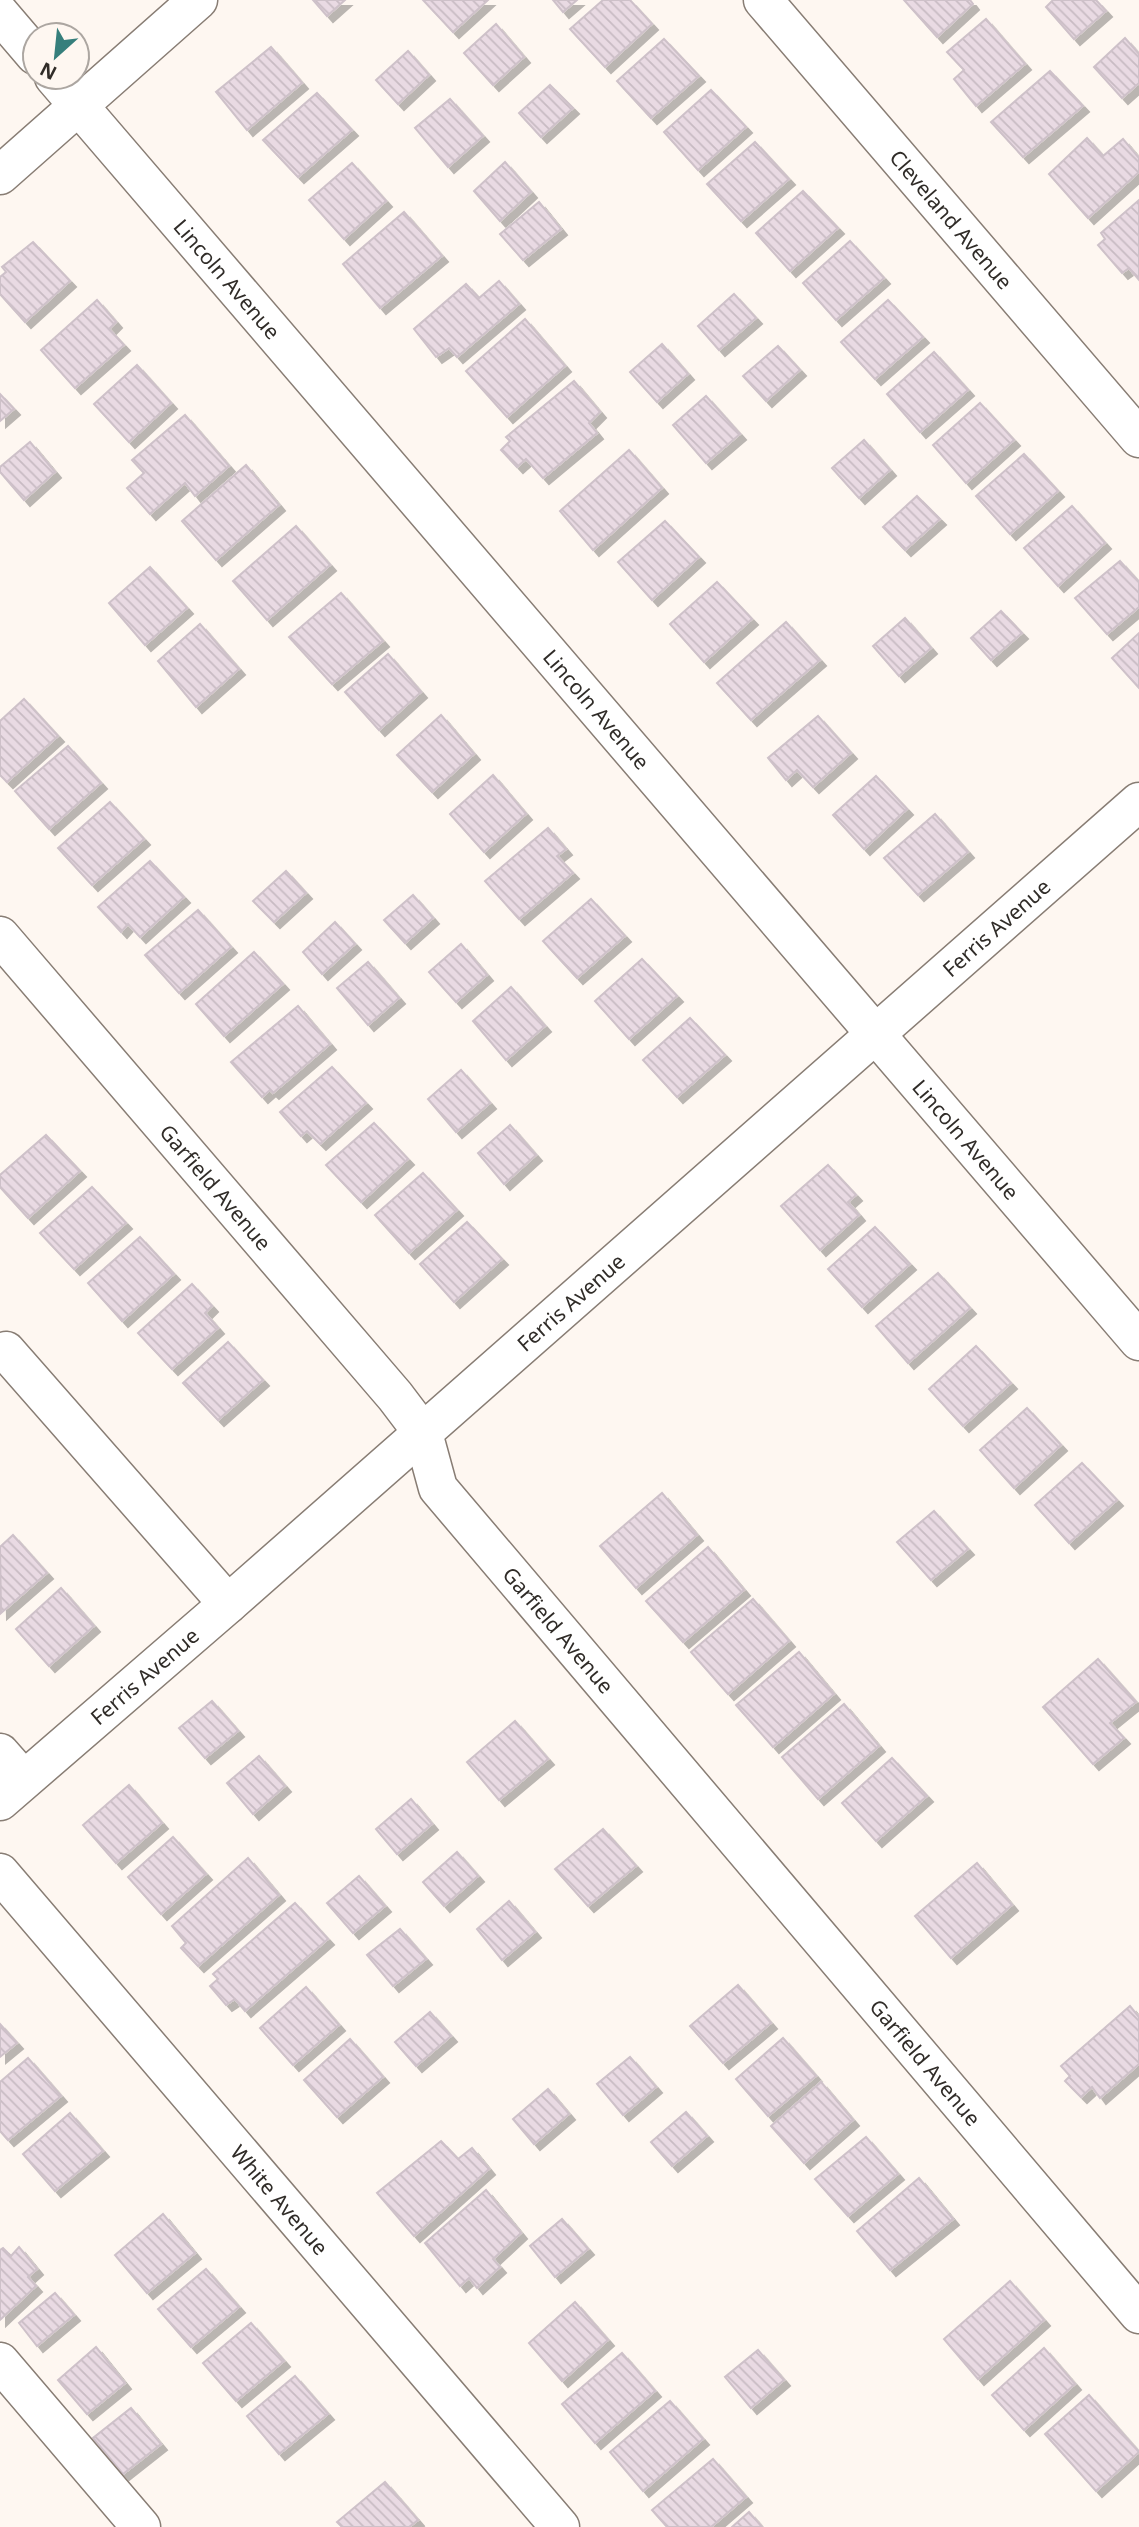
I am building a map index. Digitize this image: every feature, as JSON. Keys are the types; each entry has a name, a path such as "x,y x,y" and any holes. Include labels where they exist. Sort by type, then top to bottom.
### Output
{"street":[{"path":"0,175 198,0"},
{"name":"Cleveland Avenue","path":"763,0 1139,438"},
{"path":"0,15 21,39"},
{"name":"Lincoln Avenue","path":"66,91 1139,1341"},
{"name":"Ferris Avenue","path":"8,1778 228,1604 1139,802"},
{"name":"Garfield Avenue","path":"0,936 386,1385 423,1433 438,1488 1139,2314"},
{"path":"6,1351 228,1604"},
{"name":"White Avenue","path":"0,1873 560,2527"},
{"path":"0,2362 141,2527"}],"building":[{"path":"313,0 345,0 327,16"},
{"path":"423,0 488,0 453,32"},
{"path":"553,0 577,0 563,12"},
{"path":"603,0 630,0 652,24 605,67 570,29"},
{"path":"904,0 970,0 973,4 937,37"},
{"path":"1053,0 1096,0 1106,11 1074,39 1046,7"},
{"path":"986,19 1025,64 976,106 954,79 964,70 947,52"},
{"path":"496,24 524,57 493,85 464,53"},
{"path":"1125,38 1139,54 1139,83 1122,98 1094,67"},
{"path":"664,39 699,76 651,118 617,81"},
{"path":"271,47 302,83 247,130 216,92"},
{"path":"408,51 429,75 398,104 376,80"},
{"path":"1050,71 1083,106 1023,157 991,122"},
{"path":"550,85 573,108 541,137 519,113"},
{"path":"711,90 746,127 698,170 664,132"},
{"path":"317,93 352,130 298,177 263,140"},
{"path":"450,99 483,136 448,167 415,128"},
{"path":"1087,138 1103,156 1123,139 1139,158 1139,172 1088,218 1049,174"},
{"path":"755,142 789,179 741,221 707,184"},
{"path":"505,162 531,192 500,221 474,191"},
{"path":"352,163 386,201 344,239 309,200"},
{"path":"803,191 838,228 790,271 756,233"},
{"path":"1139,200 1139,280 1129,268 1122,273 1098,245 1105,239 1101,233"},
{"path":"539,202 561,229 523,260 500,234"},
{"path":"404,212 442,256 380,308 343,264"},
{"path":"850,241 884,278 836,320 803,283"},
{"path":"33,242 70,281 25,322 0,294 0,277 6,272 2,267"},
{"path":"499,281 519,304 457,357 449,348 436,357 414,329 466,284 479,298"},
{"path":"734,294 756,318 719,350 698,326"},
{"path":"97,300 116,322 109,329 124,345 75,388 41,350"},
{"path":"888,300 923,337 875,379 841,342"},
{"path":"525,319 565,366 507,417 466,371"},
{"path":"662,344 688,374 657,402 630,372"},
{"path":"778,346 800,370 766,401 743,376"},
{"path":"934,352 968,390 920,432 887,394"},
{"path":"137,365 171,403 129,442 94,404"},
{"path":"574,381 600,412 589,423 597,433 543,478 526,459 517,467 501,450 510,441 506,437"},
{"path":"0,394 14,409 0,421"},
{"path":"706,396 740,434 706,463 673,425"},
{"path":"980,403 1014,440 966,483 933,445"},
{"path":"185,415 229,466 195,496 185,483 150,514 127,488 144,473 132,460"},
{"path":"864,440 890,470 859,498 832,468"},
{"path":"30,442 55,472 24,500 0,472 0,467"},
{"path":"629,450 662,488 593,550 560,511"},
{"path":"1024,454 1058,491 1010,534 976,496"},
{"path":"246,465 279,505 216,560 182,521"},
{"path":"917,496 940,519 905,550 883,527"},
{"path":"1072,506 1105,543 1058,586 1024,548"},
{"path":"665,521 699,557 652,600 618,562"},
{"path":"296,526 330,565 267,620 233,581"},
{"path":"1120,561 1139,582 1139,607 1107,634 1075,598"},
{"path":"150,567 187,608 145,645 109,603"},
{"path":"717,582 752,619 704,662 670,624"},
{"path":"341,593 383,641 332,684 289,637"},
{"path":"1001,611 1022,633 991,660 971,638"},
{"path":"905,618 931,648 899,676 873,646"},
{"path":"786,622 820,660 751,720 717,683"},
{"path":"200,624 239,669 196,707 158,661"},
{"path":"1139,633 1139,688 1112,658"},
{"path":"388,654 421,692 379,730 345,692"},
{"path":"24,699 58,736 7,782 0,775 0,721"},
{"path":"441,715 474,754 432,792 397,755"},
{"path":"818,716 851,753 813,787 797,770 786,780 768,758"},
{"path":"68,746 101,783 49,829 15,791"},
{"path":"493,775 526,814 484,852 450,814"},
{"path":"876,776 907,809 864,849 833,815"},
{"path":"110,802 144,839 92,885 58,848"},
{"path":"935,814 968,852 918,895 884,858"},
{"path":"548,828 566,849 557,856 573,873 519,919 485,881"},
{"path":"150,861 184,897 140,937 128,924 121,932 98,907"},
{"path":"286,871 306,893 274,922 253,901"},
{"path":"413,895 433,918 405,943 384,920"},
{"path":"591,899 625,936 577,978 543,941"},
{"path":"198,910 231,947 179,993 145,955"},
{"path":"335,922 355,944 322,974 303,952"},
{"path":"461,944 487,975 456,1002 429,972"},
{"path":"254,952 283,984 224,1036 196,1004"},
{"path":"642,959 677,996 629,1039 595,1001"},
{"path":"368,962 399,998 368,1025 337,988"},
{"path":"511,987 545,1026 506,1060 473,1021"},
{"path":"298,1006 330,1044 273,1093 270,1090 262,1097 231,1062"},
{"path":"690,1018 725,1055 677,1097 643,1060"},
{"path":"332,1067 366,1103 320,1144 307,1131 301,1136 280,1112"},
{"path":"461,1070 490,1103 456,1132 428,1099"},
{"path":"374,1123 408,1159 361,1202 326,1165"},
{"path":"510,1125 536,1155 504,1184 478,1153"},
{"path":"46,1135 80,1171 28,1218 0,1187 0,1175"},
{"path":"828,1165 856,1195 848,1202 859,1215 820,1250 781,1206"},
{"path":"423,1173 457,1210 409,1253 375,1215"},
{"path":"92,1187 126,1223 74,1269 40,1233"},
{"path":"467,1222 502,1259 454,1302 420,1264"},
{"path":"875,1227 910,1264 862,1307 828,1269"},
{"path":"140,1237 174,1274 122,1321 88,1283"},
{"path":"938,1273 970,1308 908,1363 876,1326"},
{"path":"192,1284 212,1306 205,1313 218,1328 172,1369 138,1333"},
{"path":"228,1342 263,1380 218,1420 183,1383"},
{"path":"976,1346 1011,1383 963,1426 929,1389"},
{"path":"1027,1408 1061,1445 1014,1488 980,1450"},
{"path":"1082,1463 1117,1500 1069,1543 1035,1505"},
{"path":"662,1493 697,1535 636,1588 600,1546"},
{"path":"934,1511 968,1549 931,1580 897,1542"},
{"path":"13,1535 47,1573 1,1613 0,1547"},
{"path":"708,1547 744,1590 683,1642 646,1601"},
{"path":"61,1588 94,1626 49,1666 16,1629"},
{"path":"753,1599 789,1641 728,1694 691,1652"},
{"path":"799,1652 834,1694 773,1747 736,1705"},
{"path":"1098,1659 1136,1702 1110,1723 1124,1738 1093,1764 1043,1707"},
{"path":"212,1701 238,1731 205,1758 179,1728"},
{"path":"844,1704 879,1746 818,1799 782,1757"},
{"path":"515,1721 548,1759 499,1800 467,1762"},
{"path":"259,1756 285,1786 253,1814 227,1783"},
{"path":"892,1758 927,1796 876,1841 842,1803"},
{"path":"129,1785 162,1823 116,1863 83,1825"},
{"path":"411,1799 432,1824 397,1854 376,1829"},
{"path":"603,1829 636,1866 588,1906 555,1869"},
{"path":"173,1837 206,1874 161,1914 128,1877"},
{"path":"457,1852 478,1876 444,1906 423,1882"},
{"path":"248,1858 279,1895 198,1966 181,1948 186,1943 172,1926"},
{"path":"977,1863 1012,1905 951,1958 915,1916"},
{"path":"359,1876 385,1906 353,1933 327,1903"},
{"path":"509,1901 535,1932 502,1960 477,1929"},
{"path":"295,1903 328,1939 245,2011 235,1999 226,2005 210,1986 218,1979 213,1974"},
{"path":"400,1929 426,1959 393,1986 367,1955"},
{"path":"738,1985 771,2023 723,2063 690,2026"},
{"path":"306,1987 339,2025 293,2065 260,2028"},
{"path":"1130,2006 1139,2017 1139,2064 1100,2098 1092,2087 1081,2097 1065,2081 1070,2076 1061,2066"},
{"path":"430,2012 451,2036 416,2066 395,2042"},
{"path":"0,2024 17,2043 0,2057"},
{"path":"783,2038 816,2076 768,2116 736,2079"},
{"path":"350,2039 383,2077 337,2117 304,2080"},
{"path":"630,2057 656,2087 623,2115 597,2084"},
{"path":"28,2058 61,2096 8,2140 0,2131 0,2082"},
{"path":"821,2082 853,2120 804,2163 771,2126"},
{"path":"548,2089 569,2114 534,2144 513,2119"},
{"path":"686,2112 707,2136 672,2166 651,2142"},
{"path":"70,2113 103,2151 55,2191 23,2154"},
{"path":"866,2137 898,2174 848,2216 815,2179"},
{"path":"441,2141 458,2159 472,2148 489,2169 414,2236 377,2193"},
{"path":"919,2178 953,2219 890,2270 857,2231"},
{"path":"486,2190 521,2233 493,2259 500,2267 477,2288 469,2278 460,2286 425,2243"},
{"path":"163,2214 195,2253 147,2293 115,2255"},
{"path":"562,2219 588,2249 555,2277 530,2246"},
{"path":"19,2247 37,2269 28,2277 36,2286 0,2320 0,2250 3,2248 11,2256"},
{"path":"206,2269 239,2307 191,2347 158,2309"},
{"path":"1010,2281 1044,2320 978,2379 944,2339"},
{"path":"55,2293 74,2315 37,2346 19,2323"},
{"path":"575,2302 608,2340 562,2381 529,2343"},
{"path":"251,2323 284,2361 236,2401 203,2363"},
{"path":"96,2347 125,2383 87,2414 58,2380"},
{"path":"1044,2348 1075,2384 1024,2430 992,2395"},
{"path":"758,2350 784,2380 751,2408 725,2377"},
{"path":"622,2353 655,2391 595,2443 562,2404"},
{"path":"295,2376 328,2414 279,2454 247,2416"},
{"path":"1089,2395 1139,2452 1096,2491 1045,2434"},
{"path":"670,2401 703,2439 643,2491 610,2452"},
{"path":"131,2408 161,2444 123,2474 93,2438"},
{"path":"713,2459 746,2497 711,2527 667,2527 652,2510"},
{"path":"385,2482 418,2520 409,2527 342,2527 337,2522"},
{"path":"749,2512 762,2527 732,2527"}]}
